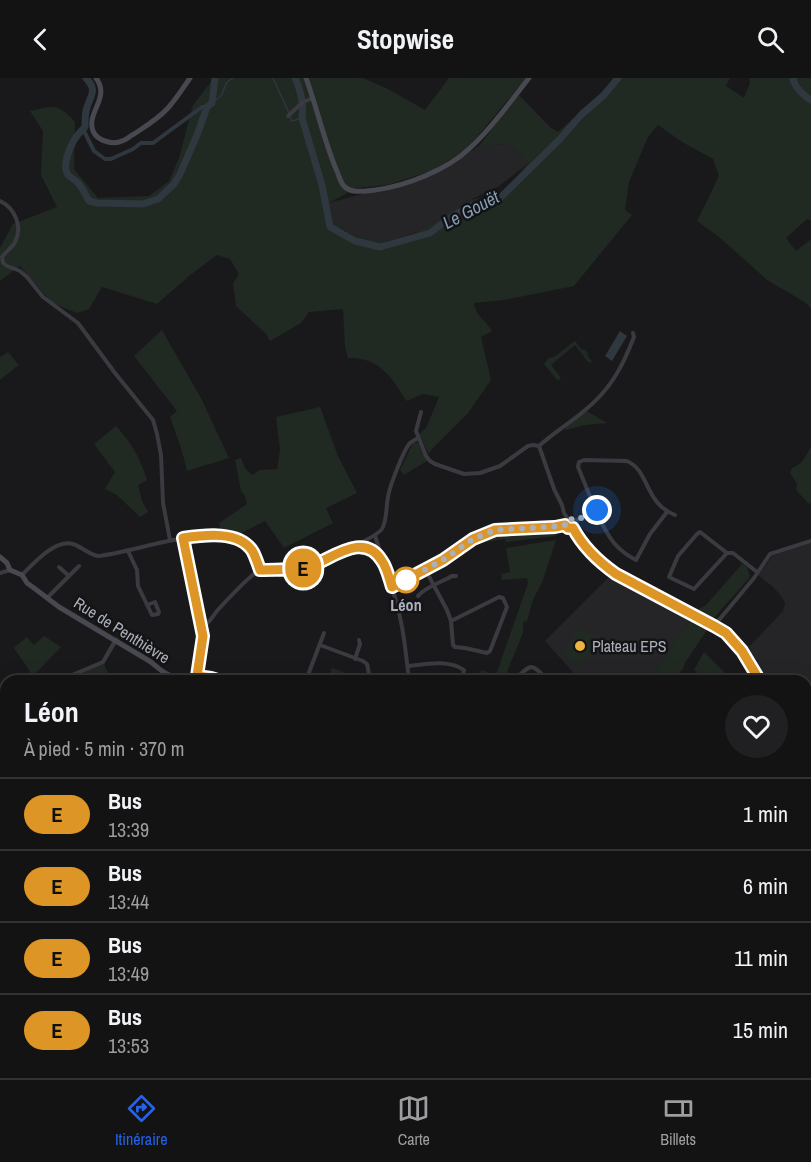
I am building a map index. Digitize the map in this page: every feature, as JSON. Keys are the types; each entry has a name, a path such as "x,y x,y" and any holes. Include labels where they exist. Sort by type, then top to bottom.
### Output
{"street":[{"path":"96,78 100,84 101,93 92,123 93,130 99,138 112,143 122,141 159,117 190,78"},
{"path":"306,78 311,99 343,185 350,190 363,191 414,180 431,173 468,150 480,139 529,78"},
{"path":"290,115 303,102 311,99"},
{"path":"0,201 13,211 18,231 17,240 2,257 3,263 20,271 43,297 78,323 153,420 161,455 163,503 170,540"},
{"path":"421,411 416,431 430,461 469,475 500,466 528,446 538,446 585,410 603,393 620,370 634,337 633,333"},
{"path":"202,627 238,589 260,570 311,566 373,538 384,524 390,489 400,463 410,442 418,438"},
{"path":"538,446 568,519 575,521 597,510"},
{"path":"667,512 650,534 636,560 613,542 597,510 579,462 584,460 631,463 640,471 654,500 667,512 675,515"},
{"path":"565,525 568,519"},
{"path":"573,528 575,521"},
{"path":"392,587 443,560 473,539 495,530 565,525 573,528"},
{"path":"168,528 181,538 202,627 203,636 197,675"},
{"path":"573,528 591,553 616,574 726,633 742,651 756,675"},
{"path":"727,553 694,589 669,577 678,556 700,532 757,572"},
{"path":"0,573 10,570 22,575 61,543 70,543 91,555 98,556 170,540 213,535 244,542 253,552 260,570"},
{"path":"373,538 402,620 409,675"},
{"path":"714,626 770,554 811,541"},
{"path":"352,547 371,549 384,564"},
{"path":"128,551 136,570 138,586 147,605"},
{"path":"0,557 7,563 10,570"},
{"path":"46,599 79,566"},
{"path":"59,567 69,576"},
{"path":"425,569 447,610 455,648 465,648 487,654 507,607 499,597 451,621"},
{"name":"Rue de Penthièvre","path":"22,575 27,583 46,599 151,662 167,675"},
{"path":"418,597 419,593 456,576"},
{"path":"308,675 324,633"},
{"path":"356,658 359,640"},
{"path":"72,675 103,662 116,641"},
{"path":"320,645 367,664 369,674"},
{"path":"408,666 439,663 460,667 464,670 463,675"},
{"path":"519,675 532,666 542,675"}],"shaded area":[{"path":"214,78 363,78 425,110 449,78 526,78 467,149 432,171 387,185 356,188 329,203 334,221 350,235 396,245 470,200 503,193 529,162 508,144 479,146 519,95 550,127 558,132 598,96 614,78 730,78 726,86 744,98 750,83 749,78 811,78 811,221 807,219 786,238 796,251 811,238 811,309 806,303 767,280 719,237 697,221 719,176 713,159 682,142 658,125 648,137 629,182 625,210 632,215 574,286 504,300 474,303 479,315 492,331 481,337 491,380 468,413 429,454 419,434 426,428 439,397 423,394 407,401 381,368 363,359 348,358 345,347 343,309 309,312 301,323 270,341 266,334 236,306 233,283 239,274 230,259 217,255 157,304 102,287 89,309 77,313 52,303 20,266 0,281 0,248 13,224 57,207 41,175 43,131 30,111 55,107 64,111 75,122 74,169 98,198 149,196 169,181 179,158 193,105"},
{"path":"508,144 530,162 498,187 470,200 421,231 382,243 350,235 334,221 328,203 431,176 479,146"},
{"path":"162,330 201,398 229,458 187,471 170,417 177,411 134,356"},
{"path":"620,331 627,336 612,361 605,356"},
{"path":"575,341 582,350 588,353 593,363 588,362 575,345 551,365 561,378 558,381 544,364 549,358 554,357"},
{"path":"8,352 19,365 0,380 0,357"},
{"path":"320,407 338,456 357,493 326,508 333,523 284,548 265,521 241,533 221,531 219,523 247,504 241,491 235,460 241,458 245,468 252,475 260,470 277,469 280,450 276,417"},
{"path":"587,411 607,423 566,430 562,425 569,421 571,423"},
{"path":"116,426 135,451 147,480 138,485 142,501 148,512 140,517 117,495 105,489 115,472 94,444"},
{"path":"413,443 418,443 427,461 404,475 400,470"},
{"path":"811,446 811,504 796,490 797,484 790,473 792,468 804,459"},
{"path":"556,531 556,536 506,542 505,539 467,545 497,532"},
{"path":"556,540 527,621 523,622 523,633 507,672 510,675 496,675 528,583 527,578 502,580 501,574 510,572 506,548"},
{"path":"811,543 811,675 761,675 746,650 783,611 785,604 773,587 758,575 772,556"},
{"path":"742,564 747,567 750,577 713,619 697,610 706,605"},
{"path":"609,577 672,611 674,609 692,618 651,675 576,675 545,641"},
{"path":"692,618 709,627 677,675 652,674"},
{"name":"Plateau EPS","path":"577,627 598,637 583,666 563,655"},
{"path":"44,636 61,647 32,675 14,648 27,637 34,645"},
{"path":"116,637 120,639 104,664 109,675 66,675 87,668 102,660"},
{"path":"704,652 727,675 700,675 694,670"},
{"path":"332,668 350,675 329,675"},
{"path":"481,670 496,675 480,675"}],"waterway":[{"name":"Le Gouët","path":"86,78 93,91 86,111 85,127 75,138 68,153 66,172 80,185 89,201 143,204 158,199 174,184 180,174 207,107 212,103 215,78"},
{"path":"212,103 221,96 227,82 233,78"},
{"path":"273,78 289,113"},
{"name":"Le Gouët","path":"295,78 303,108 302,118 322,185 330,227 355,241 380,247 430,233 454,215 471,206 499,199 581,115 604,95 618,78"},
{"name":"Le Gouët","path":"793,78 795,85 811,100"},
{"path":"83,129 94,151 105,159 111,159 141,143 153,143 202,107 207,107"},
{"path":"290,117 292,121 302,118"}],"bus line":[{"name":"E","path":"197,675 203,636 183,538 213,535 238,539 253,552 260,570 311,566 343,550 352,547 364,548 371,550 380,558 392,587 443,560 473,539 495,530 565,525 573,528 591,553 616,574 726,633 742,651 755,675"}],"place":[{"name":"Léon","path":"406,580"},
{"name":"Plateau EPS","path":"580,646"}],"route":[{"path":"406,580 443,560 473,539 495,530 563,526 568,519 575,521 597,510"}]}
